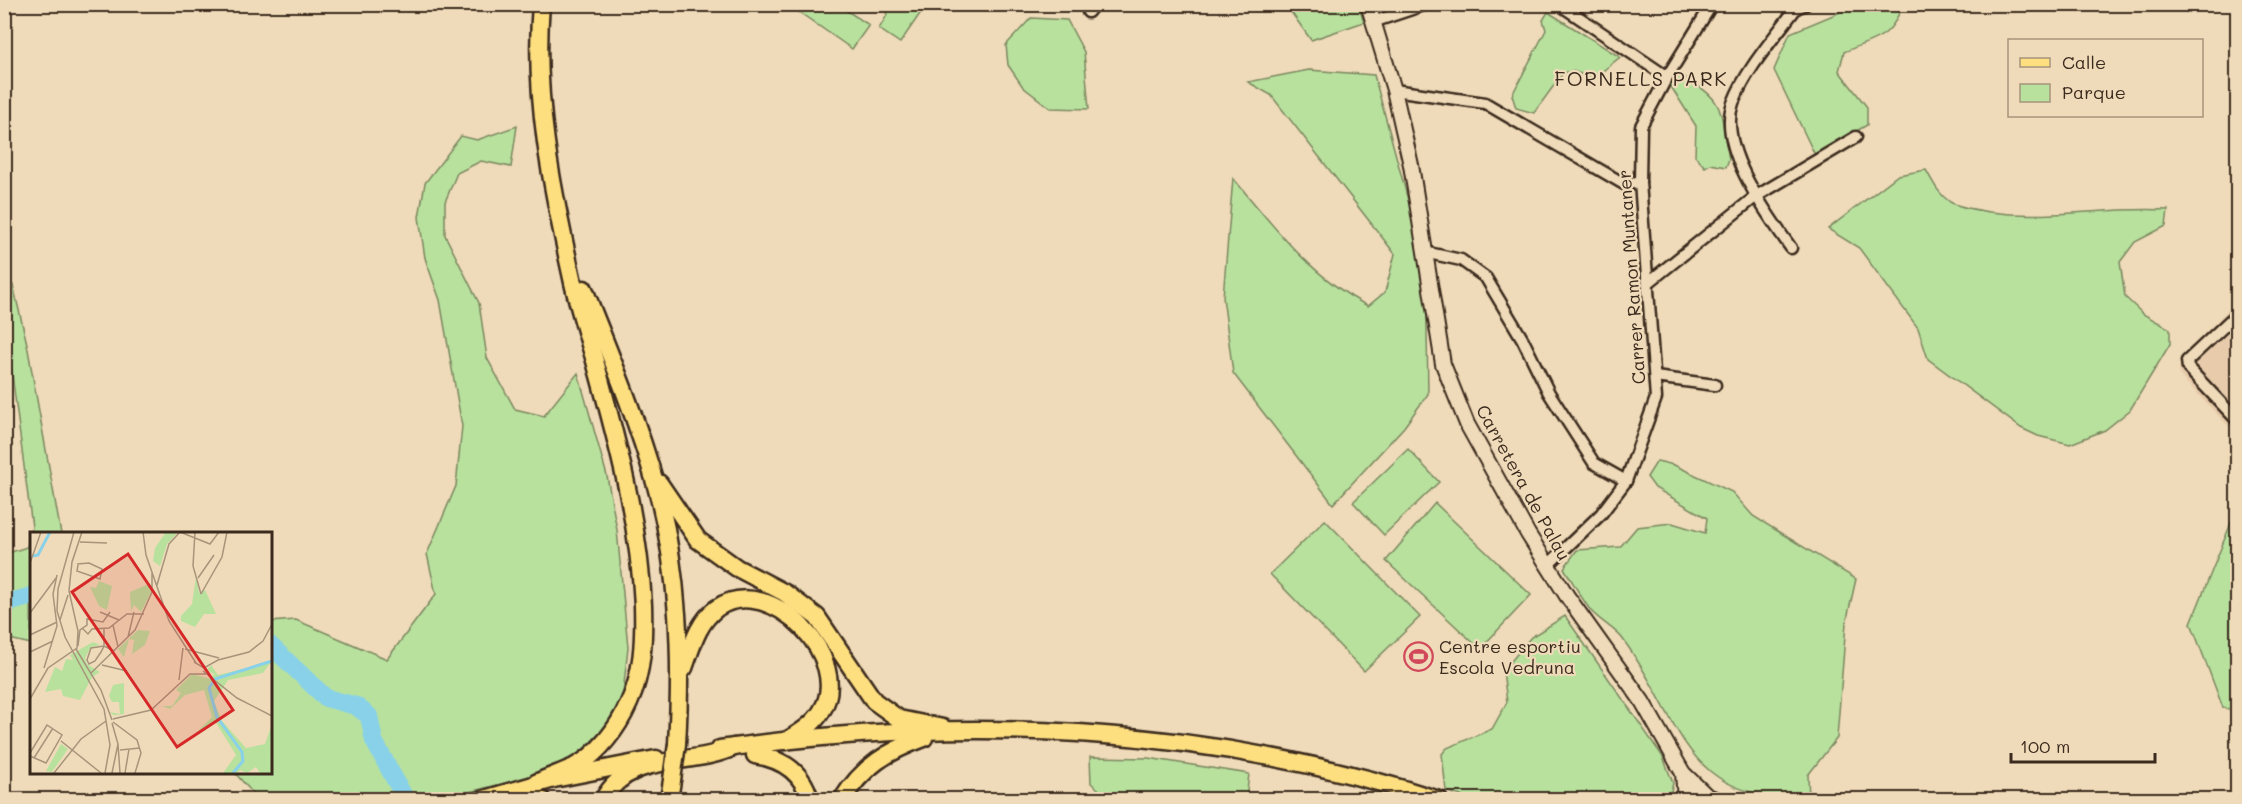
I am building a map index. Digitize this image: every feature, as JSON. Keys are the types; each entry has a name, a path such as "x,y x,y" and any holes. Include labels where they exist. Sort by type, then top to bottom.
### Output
{"main road":[{"path":"536,783 583,761 614,730 635,688 643,641 641,581 632,510 609,412 572,278 543,117 539,69 541,4"},
{"path":"564,232 635,421 652,473 673,570 680,680 677,744 669,800"},
{"path":"652,473 698,540 737,568 785,593 816,617 874,701 899,719 943,728"},
{"path":"680,680 699,629 718,607 743,599 772,605 788,615 813,641 822,656 830,683 822,711 813,722 786,741"},
{"path":"483,799 536,783 635,762 786,741 943,728 1134,737 1240,751 1309,764 1440,800"},
{"path":"483,799 755,755 1006,731"},
{"path":"842,800 861,772 874,761 924,738"},
{"path":"603,800 611,787 633,768 718,755 734,747"},
{"path":"755,755 788,766 802,779 810,800"},
{"path":"522,794 542,800"}],"street":[{"name":"Carretera de Palau","path":"1368,4 1394,90 1412,165 1443,363 1463,414 1497,480 1548,566 1642,701 1683,772 1711,799"},
{"path":"1373,22 1427,4"},
{"path":"1559,4 1667,77"},
{"name":"Carrer Ramon Muntaner","path":"1548,566 1601,514 1626,481 1656,398 1640,182 1641,126 1667,77 1712,4"},
{"path":"1791,248 1755,197 1741,165 1729,121 1734,103 1751,73 1796,8 1806,4"},
{"path":"1394,90 1485,103 1624,184 1640,182"},
{"path":"1649,282 1755,197 1856,137"},
{"path":"1424,252 1461,260 1485,278 1523,340 1549,393 1594,463 1626,481"},
{"path":"2238,313 2187,361 2188,368 2238,421"},
{"path":"1655,377 1715,385"},
{"name":"Carretera de Palau","path":"1683,772 1685,800"},
{"path":"1690,800 1698,796 1711,799"}],"shaded area":[{"path":"2237,301 2237,435 2179,375 2180,361 2185,353"}],"green space":[{"path":"789,5 826,7 838,5 869,25 852,49"},
{"path":"884,5 926,5 900,43 879,29 887,15"},
{"path":"1286,5 1358,5 1364,22 1311,40"},
{"path":"1857,5 1902,5 1893,25 1887,32 1844,52 1839,71 1867,107 1867,125 1815,155 1774,70 1790,33"},
{"path":"1548,12 1620,57 1593,79 1573,71 1563,73 1534,113 1516,108 1512,95 1546,30 1543,20"},
{"path":"1031,18 1067,20 1084,52 1089,109 1050,108 1023,87 1008,65 1006,45"},
{"path":"1309,70 1374,75 1426,266 1428,394 1404,427 1333,504 1233,373 1223,297 1233,178 1294,249 1329,281 1368,306 1385,292 1395,254 1271,95 1248,82"},
{"path":"1680,75 1707,92 1719,109 1729,159 1726,167 1710,164 1705,167 1695,156 1696,126 1670,85"},
{"path":"517,126 511,167 481,161 457,173 445,202 445,235 479,303 487,358 515,409 544,416 578,373 607,476 617,530 628,647 622,703 604,729 574,758 533,776 449,797 450,799 258,799 236,774 272,774 272,622 296,620 387,659 436,594 427,554 456,486 462,426 440,300 425,258 419,217 425,183 461,136 477,140"},
{"path":"1926,170 1939,192 1950,202 1990,212 2057,214 2168,210 2166,226 2135,242 2120,262 2125,297 2143,314 2170,329 2170,344 2130,410 2105,430 2070,444 2038,436 2021,428 1928,359 1918,328 1859,248 1828,229 1898,175"},
{"path":"13,285 27,344 61,532 31,532 32,527 5,321 5,291"},
{"path":"1408,449 1439,482 1384,535 1353,502"},
{"path":"1657,461 1674,465 1732,492 1753,516 1856,579 1846,623 1837,738 1808,775 1809,799 1767,796 1734,786 1710,771 1691,751 1675,727 1643,669 1622,638 1591,611 1564,568 1577,550 1620,547 1637,527 1672,523 1705,533 1707,518 1655,488 1647,477"},
{"path":"1435,503 1531,595 1480,649 1386,561"},
{"path":"2237,508 2237,712 2223,708 2191,623"},
{"path":"1325,520 1420,617 1364,671 1270,574"},
{"path":"30,535 30,644 5,638 5,554 27,547"},
{"path":"1565,616 1663,757 1673,783 1669,799 1473,800 1446,791 1442,754 1447,748 1492,729 1507,702 1503,671 1531,637"},
{"path":"1090,757 1148,758 1249,774 1246,799 1228,799 1222,796 1221,800 1110,799 1091,783"}],"waterway":[{"path":"4,604 30,597"},
{"path":"272,647 326,698 356,706 369,716 374,741 406,800"}],"place":[{"name":"Centre esportiu Escola Vedruna","path":"1418,657"}],"district":[{"name":"FORNELLS PARK","path":"1641,79"}]}
